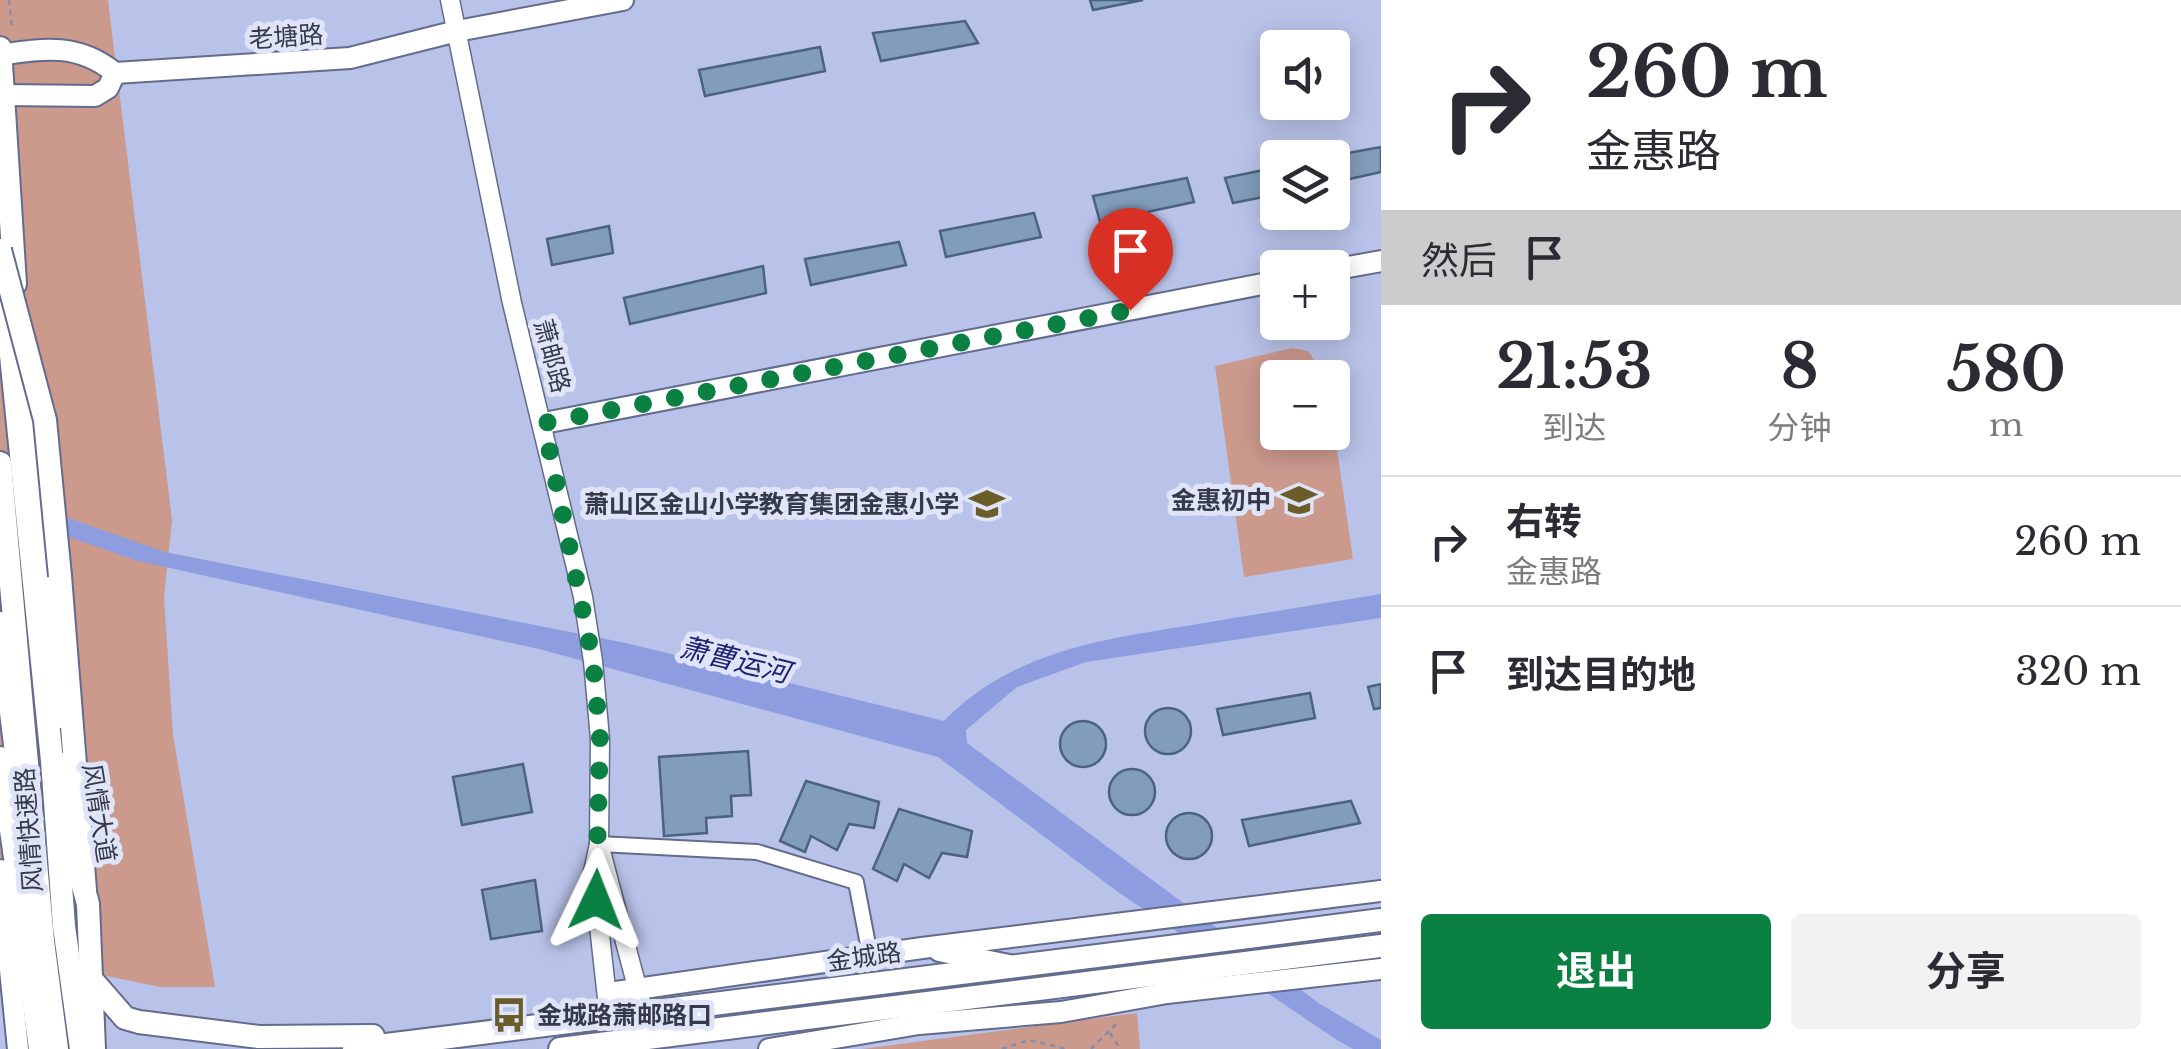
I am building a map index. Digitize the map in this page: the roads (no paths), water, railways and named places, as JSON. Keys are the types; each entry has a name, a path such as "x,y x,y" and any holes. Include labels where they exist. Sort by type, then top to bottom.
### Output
{"main road":[{"name":"老塘路","path":"3,96 95,96 108,88 115,73 350,58 456,30 623,0"},
{"path":"53,572 36,490 16,286 0,53 47,48 75,51 97,58 115,73"},
{"path":"0,250 46,420 53,572"},
{"name":"风情快速路","path":"0,250 52,761 64,926 80,1049"},
{"path":"1350,266 1381,260"},
{"path":"544,423 1260,284"},
{"name":"风情快速路","path":"0,463 43,941 57,1049"},
{"name":"风情大道","path":"53,572 85,890 94,1049"},
{"path":"0,622 17,761 14,850"},
{"path":"0,758 40,1049"},
{"path":"0,870 2,921 18,1049"},
{"name":"金城路","path":"609,993 922,948 1381,890"},
{"name":"金城路","path":"560,1049 1011,965 1381,920"},
{"name":"金城路","path":"354,1049 600,1021 675,1042 1220,964 1381,946"},
{"path":"922,948 1011,965"},
{"path":"769,1049 919,1024 1061,1012 1239,985 1381,969"},
{"path":"92,980 125,1018 192,1031 333,1037 487,1033"}],"street":[{"name":"萧邮路","path":"450,0 512,302 544,423 593,661 600,738 598,844 593,872 609,993 608,1012 600,1021"},
{"path":"650,1034 634,989 610,874 598,844 757,852 856,882 870,955"}],"water":[{"path":"0,494 165,552 626,643 944,721 1000,678 1062,652 1129,636 1381,594 1381,618 1086,662 1017,687 966,730 967,743 1320,1004 1381,1040 1381,1049 1353,1049 1337,1040 1118,892 938,757 539,649 138,561 0,513"}],"place":[{"name":"金惠初中","path":"1299,500"},
{"name":"萧山区金山小学教育集团金惠小学","path":"987,504"},
{"name":"金城路萧邮路口","path":"509,1015"}],"water label":[{"name":"萧曹运河","path":"735,660"}]}
